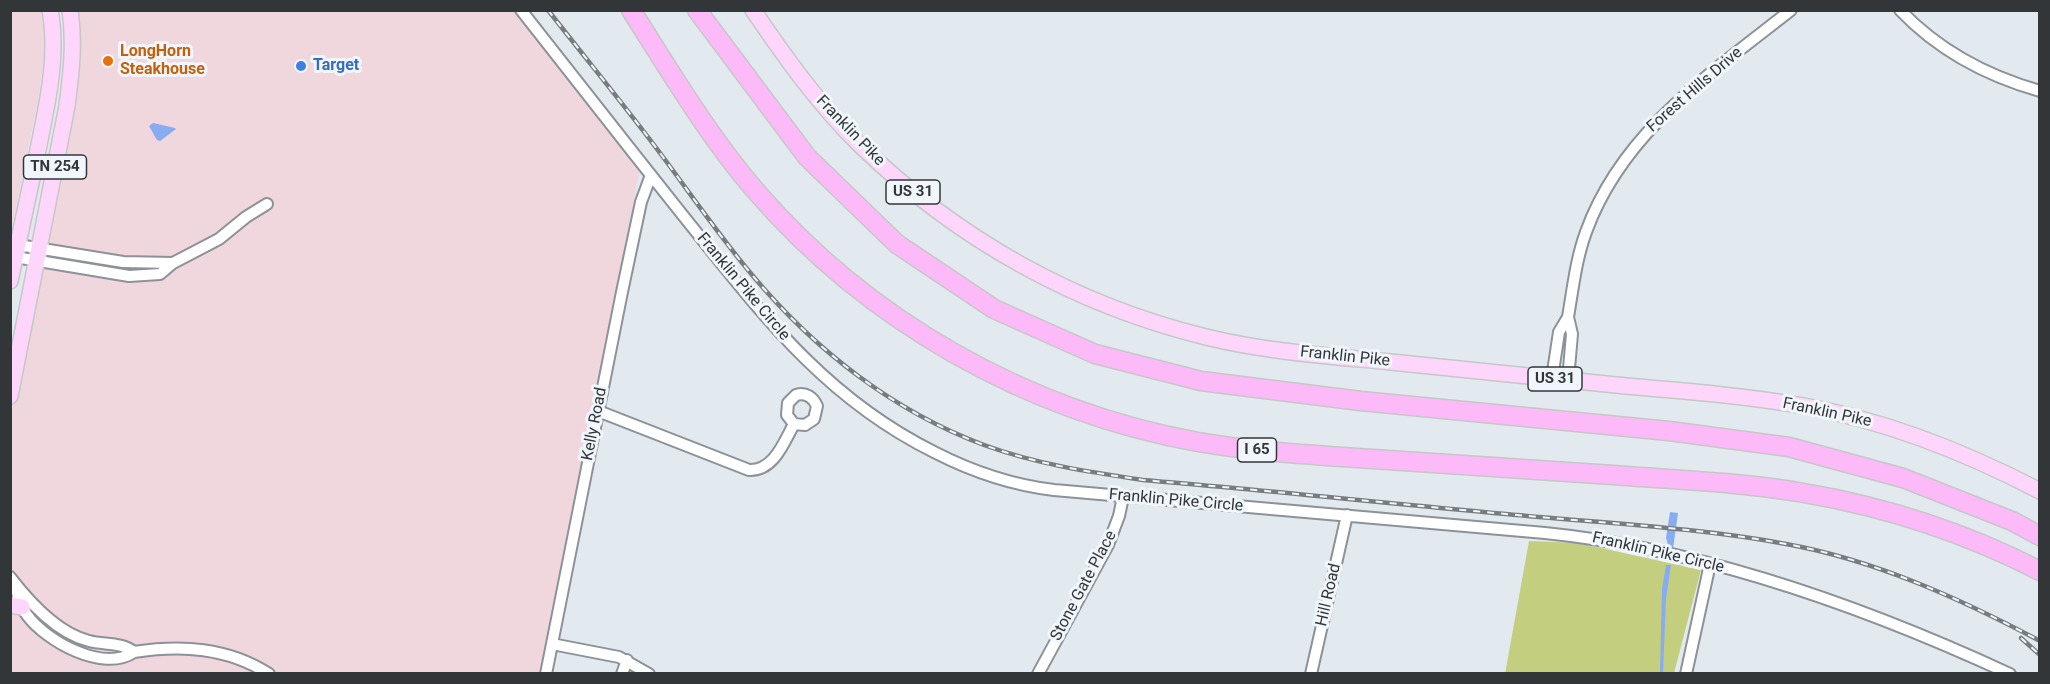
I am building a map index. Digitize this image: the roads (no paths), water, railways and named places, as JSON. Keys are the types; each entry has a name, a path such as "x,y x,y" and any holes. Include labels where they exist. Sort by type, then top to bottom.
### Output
{"highway":[{"name":"I 65","path":"631,10 700,117 729,157 769,205 817,253 878,304 935,343 1001,378 1055,402 1155,432 1199,442 1243,448 1717,483 1806,493 1878,509 1928,524 1977,542 2040,571"},
{"path":"697,10 807,157 897,244 994,309 1095,354 1201,381 1361,401 1658,430 1789,447 1903,478 2012,521 2040,536"}],"main road":[{"name":"TN 254","path":"10,281 49,96 53,24 50,10"},
{"name":"TN 254","path":"10,396 67,106 72,66 73,28 70,10"},
{"name":"Franklin Pike","path":"753,10 822,103 859,144 888,171 951,222 1001,255 1049,280 1132,315 1218,339 1300,353 1749,398 1842,414 1884,425 1953,450 2040,490"}],"street":[{"name":"Franklin Pike Circle","path":"521,10 778,332 831,384 870,415 927,449 973,471 1032,488 1582,537 1710,564 1858,610 2010,674"},
{"name":"Forest Hills Drive","path":"1552,378 1559,332 1568,316 1576,268 1587,229 1607,189 1634,147 1651,126 1682,97 1791,10"},
{"path":"1900,10 1930,36 1971,64 2005,80 2040,91"},
{"name":"Kelly Road","path":"546,674 641,202 651,175"},
{"path":"17,251 39,254 129,276 160,274 173,263 219,239 246,217 267,204"},
{"name":"Forest Hills Drive","path":"1568,316 1572,334 1568,380"},
{"path":"598,411 749,471 770,464 794,423"},
{"name":"Stone Gate Place","path":"1038,674 1108,544 1119,516 1123,497"},
{"name":"Hill Road","path":"1311,674 1347,515"},
{"path":"1686,674 1710,564"},
{"path":"12,579 16,606 47,634 73,650 89,656 124,658 134,652 175,648 204,649 241,659 269,674"},
{"path":"12,579 43,613 70,633 91,642 125,645 134,652"},
{"path":"552,644 627,660 650,674"},
{"path":"622,674 627,660"}],"water":[{"path":"153,123 176,129 160,141 157,140 149,126"},
{"path":"1670,512 1678,513 1673,549 1669,548 1666,538"},
{"path":"1666,565 1671,565 1666,599 1663,673 1660,673 1662,589"}],"railway":[{"path":"548,10 649,138 730,247 777,303 802,329 858,376 918,415 950,431 1023,457 1143,480 1681,529 1786,544 1852,560 1917,583 1979,610 2040,641"},
{"path":"2021,638 2040,655"}],"place":[{"name":"LongHorn Steakhouse","path":"108,61"},
{"name":"Target","path":"301,66"}]}
